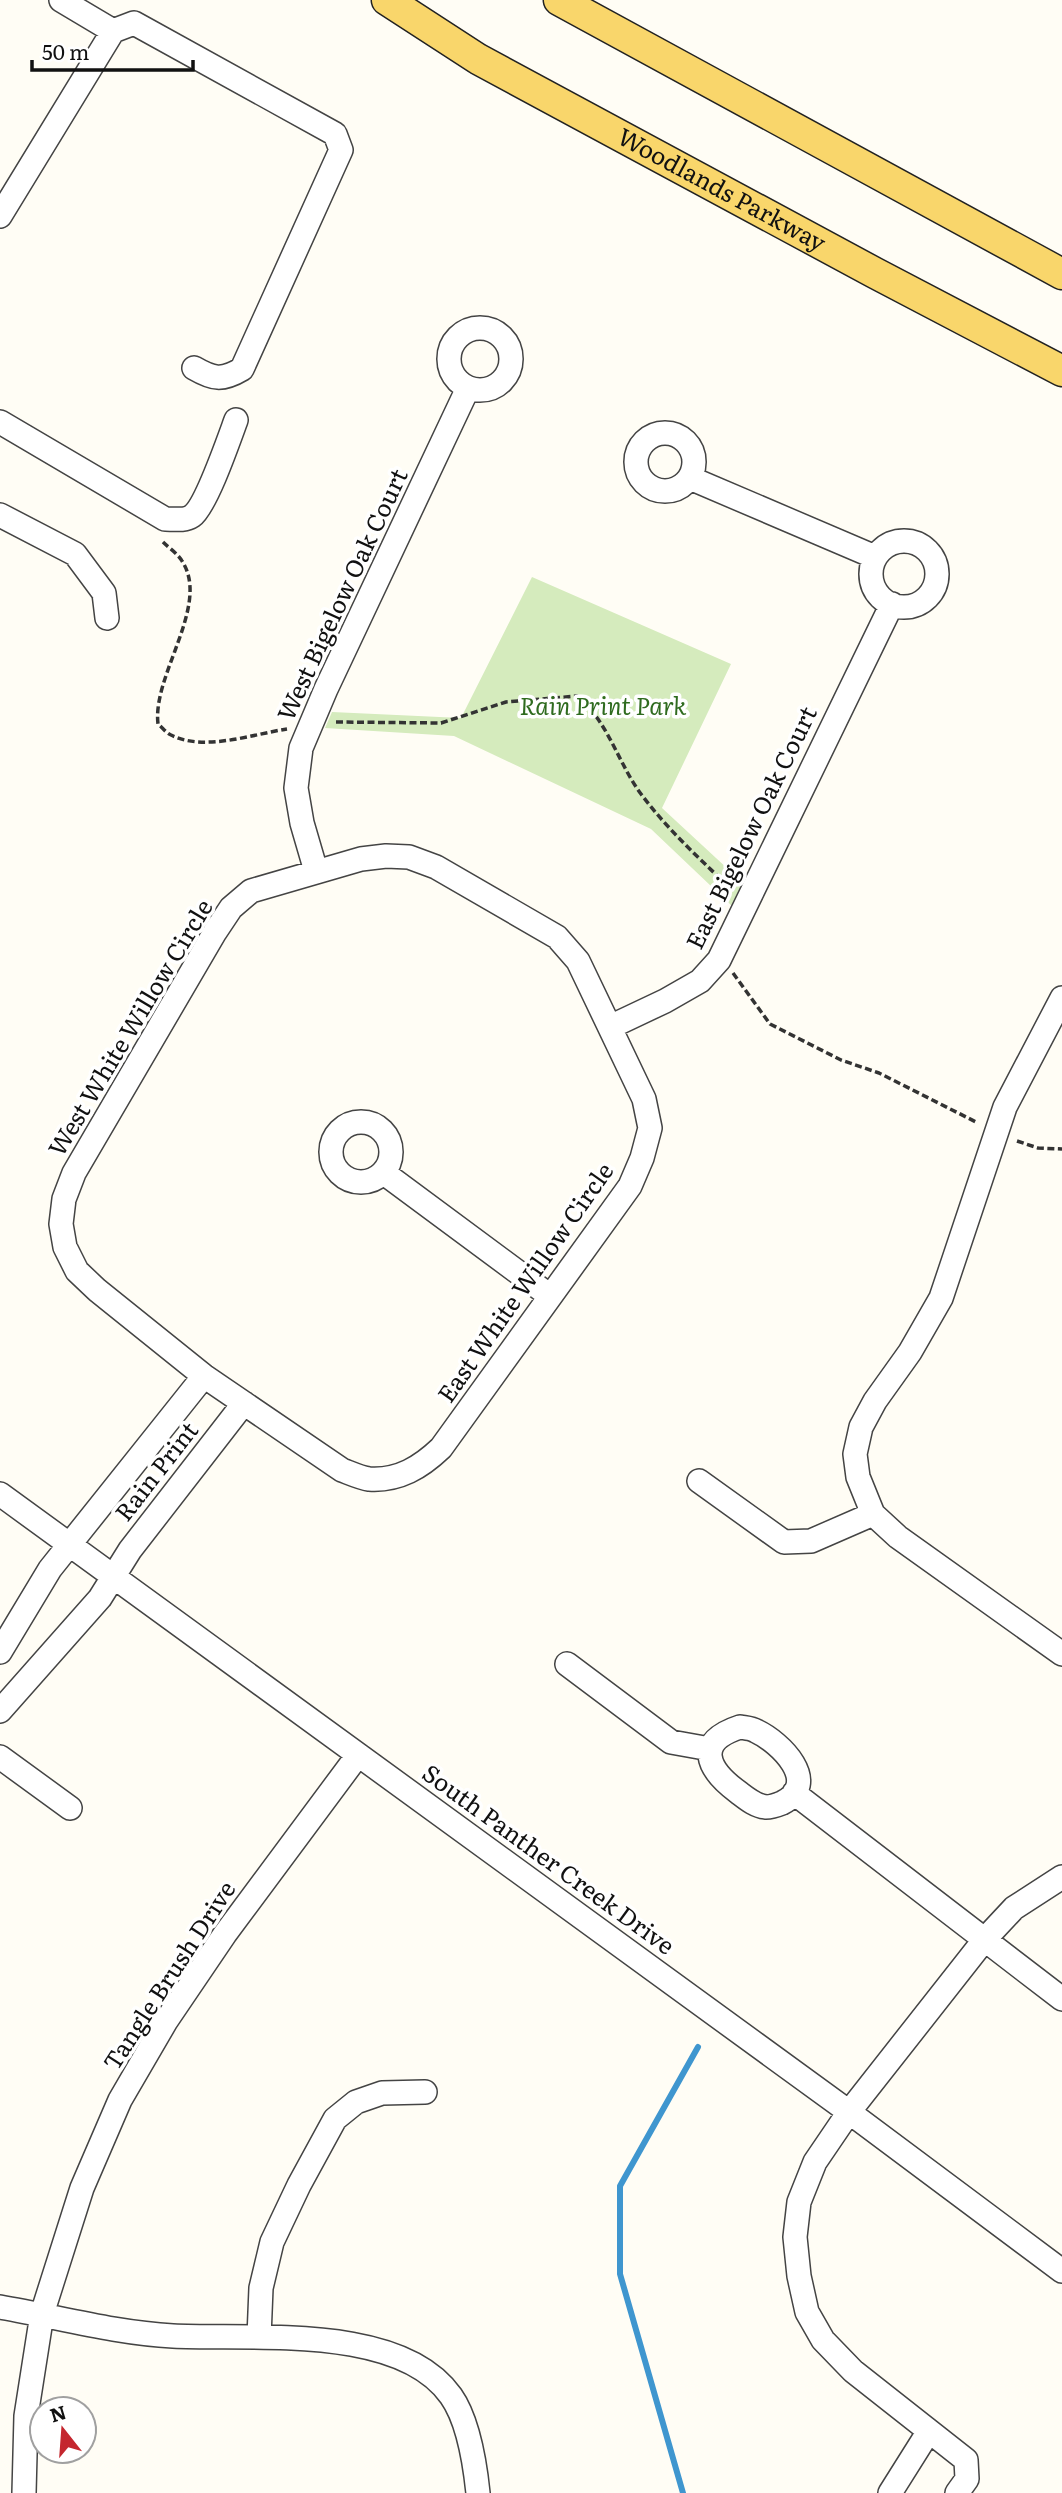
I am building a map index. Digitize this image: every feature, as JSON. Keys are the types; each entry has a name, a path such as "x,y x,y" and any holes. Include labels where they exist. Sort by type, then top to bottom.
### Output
{"main road":[{"name":"Woodlands Parkway","path":"387,0 478,59 875,274 1062,371"},
{"path":"559,0 1062,274"}],"street":[{"path":"61,0 113,31"},
{"path":"0,216 113,31 134,23 335,134 341,150 243,369 229,377 210,377 194,368"},
{"name":"West Bigelow Oak Court","path":"316,871 302,823 296,788 301,748 326,688 468,388"},
{"path":"0,422 165,519 178,520 192,516 202,504 236,420"},
{"path":"690,478 875,557"},
{"path":"0,515 75,554 104,593 107,618"},
{"path":"911,541 927,550 937,568 933,590 915,605 903,607 892,604 880,596 874,587 872,569 875,557 894,542 911,541"},
{"name":"East Bigelow Oak Court","path":"610,1027 700,981 719,960 892,604"},
{"name":"West White Willow Circle","path":"204,1376 76,1271 65,1247 61,1224 64,1199 74,1173 215,932 231,908 251,891 361,859 386,856 409,857 436,867 481,893"},
{"name":"East White Willow Circle","path":"204,1376 342,1470 368,1479 395,1477 422,1466 441,1448 630,1186 642,1158 650,1128 644,1099 578,961 557,937 481,893"},
{"path":"1062,998 1005,1107 941,1298 910,1352 875,1401 861,1427 855,1454 858,1477 873,1514 898,1537 1062,1654"},
{"path":"384,1172 550,1296"},
{"name":"Rain Print","path":"0,1652 50,1569 204,1376"},
{"name":"Rain Print","path":"0,1711 100,1598 130,1550 244,1404"},
{"path":"699,1481 784,1542 811,1541 873,1514"},
{"name":"South Panther Creek Drive","path":"0,1494 849,2112 1062,2272"},
{"path":"567,1664 671,1742 710,1749"},
{"path":"740,1727 755,1730 788,1754 796,1766 798,1781 794,1793 783,1802 768,1807 753,1803 724,1782 712,1765 710,1749 726,1731 740,1727"},
{"name":"Tangle Brush Drive","path":"24,2493 26,2416 42,2314 82,2188 120,2100 166,2021 218,1945 358,1755"},
{"path":"0,1758 70,1808"},
{"path":"794,1793 1062,1999"},
{"path":"957,2493 967,2479 966,2460 853,2371 823,2340 807,2312 799,2276 795,2237 799,2202 815,2162 849,2112 985,1939 1014,1908 1062,1877"},
{"path":"260,2337 261,2288 272,2242 335,2119 356,2102 382,2093 425,2092"},
{"path":"0,2307 98,2327 171,2336 300,2337 381,2350 431,2376 451,2396 464,2426 478,2493"},
{"path":"890,2493 929,2431"}],"path":[{"path":"719,960 734,974 770,1024 841,1060 879,1073 1024,1144 1062,1149"}],"green space":[{"name":"Rain Print Park","path":"532,577 731,664 662,808 743,883 733,907 651,829 454,736 325,728 332,712 461,718"}],"waterway":[{"path":"683,2493 620,2274 620,2186 698,2047"}]}
